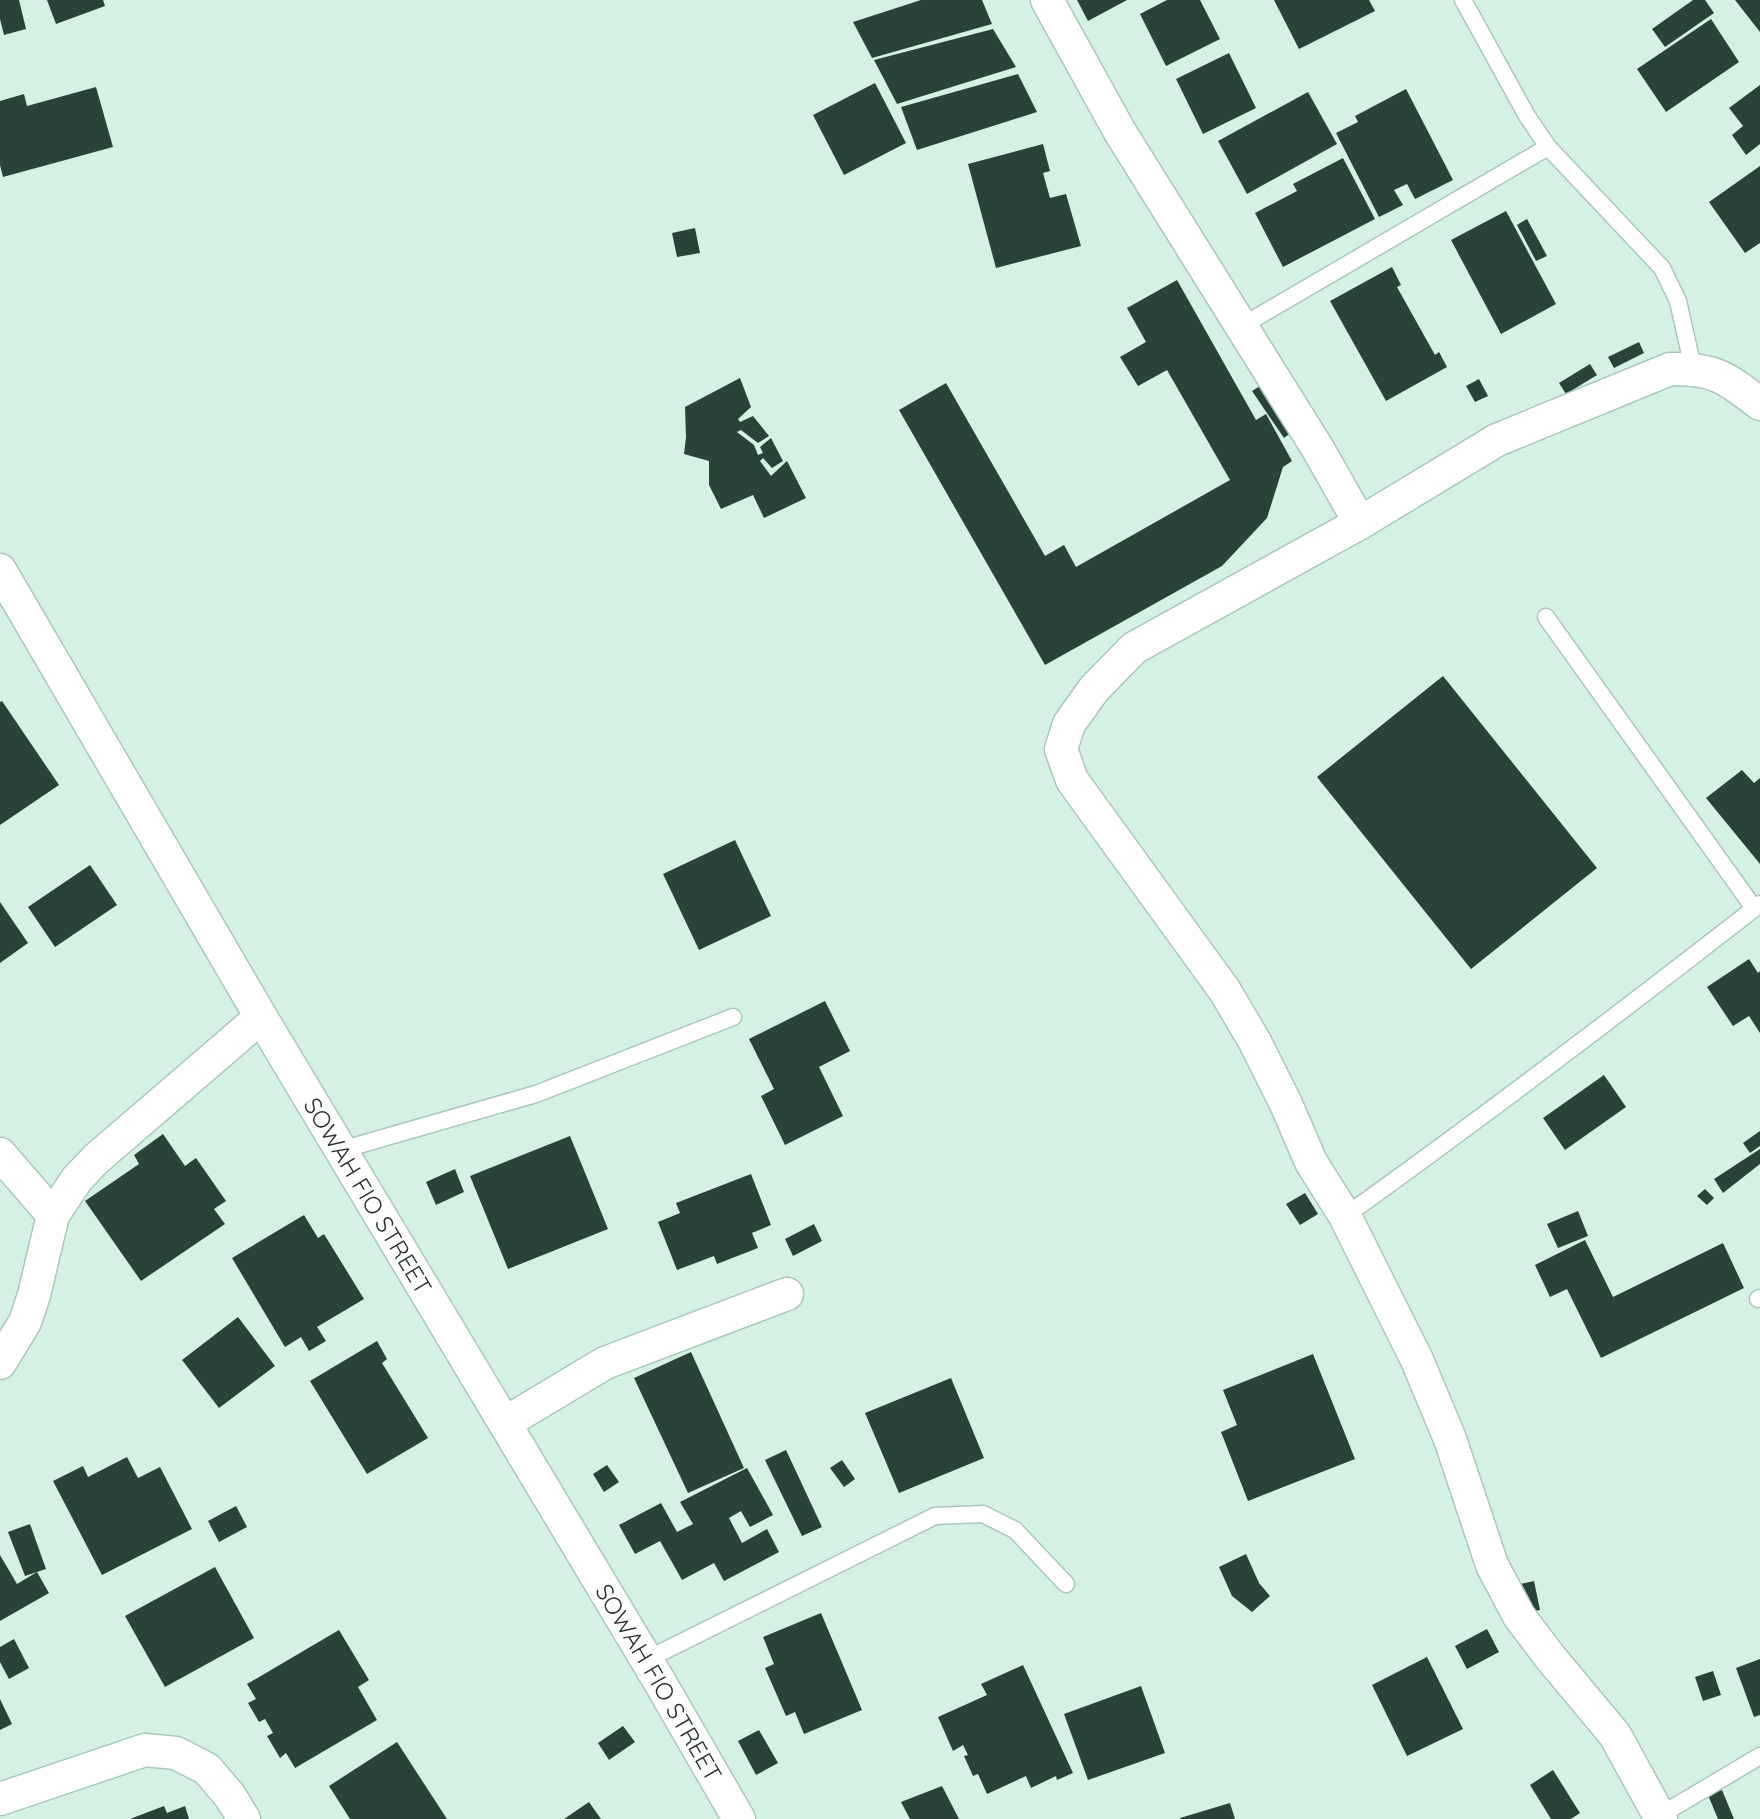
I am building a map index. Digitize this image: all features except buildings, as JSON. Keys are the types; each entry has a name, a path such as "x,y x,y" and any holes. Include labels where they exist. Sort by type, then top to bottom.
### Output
{"street":[{"path":"1047,0 1120,132 1318,449 1360,523"},
{"path":"1660,1817 1615,1735 1519,1616 1497,1575 1450,1439 1417,1360 1345,1216 1311,1162 1255,1042 1225,990 1072,780 1061,749 1069,724 1094,688 1134,648 1360,523 1497,440 1670,369 1693,368 1726,378 1760,404"},
{"name":"SOWAH FIO STREET","path":"0,570 261,1017 739,1819"},
{"path":"0,1363 28,1313 53,1215 77,1179 96,1159 261,1017"},
{"path":"0,1154 53,1215"},
{"path":"505,1423 605,1363 787,1294"},
{"path":"0,1799 145,1750 176,1753 207,1769 230,1796 244,1819"}],"lane":[{"path":"1463,0 1527,116 1548,146 1662,268 1678,301 1693,368"},
{"path":"1240,327 1548,146"},
{"path":"1345,1216 1710,945 1757,906 1546,617"},
{"path":"341,1150 536,1094 733,1017"},
{"path":"646,1660 935,1516 984,1514 1015,1531 1066,1584"},
{"path":"1660,1817 1760,1756"}]}
